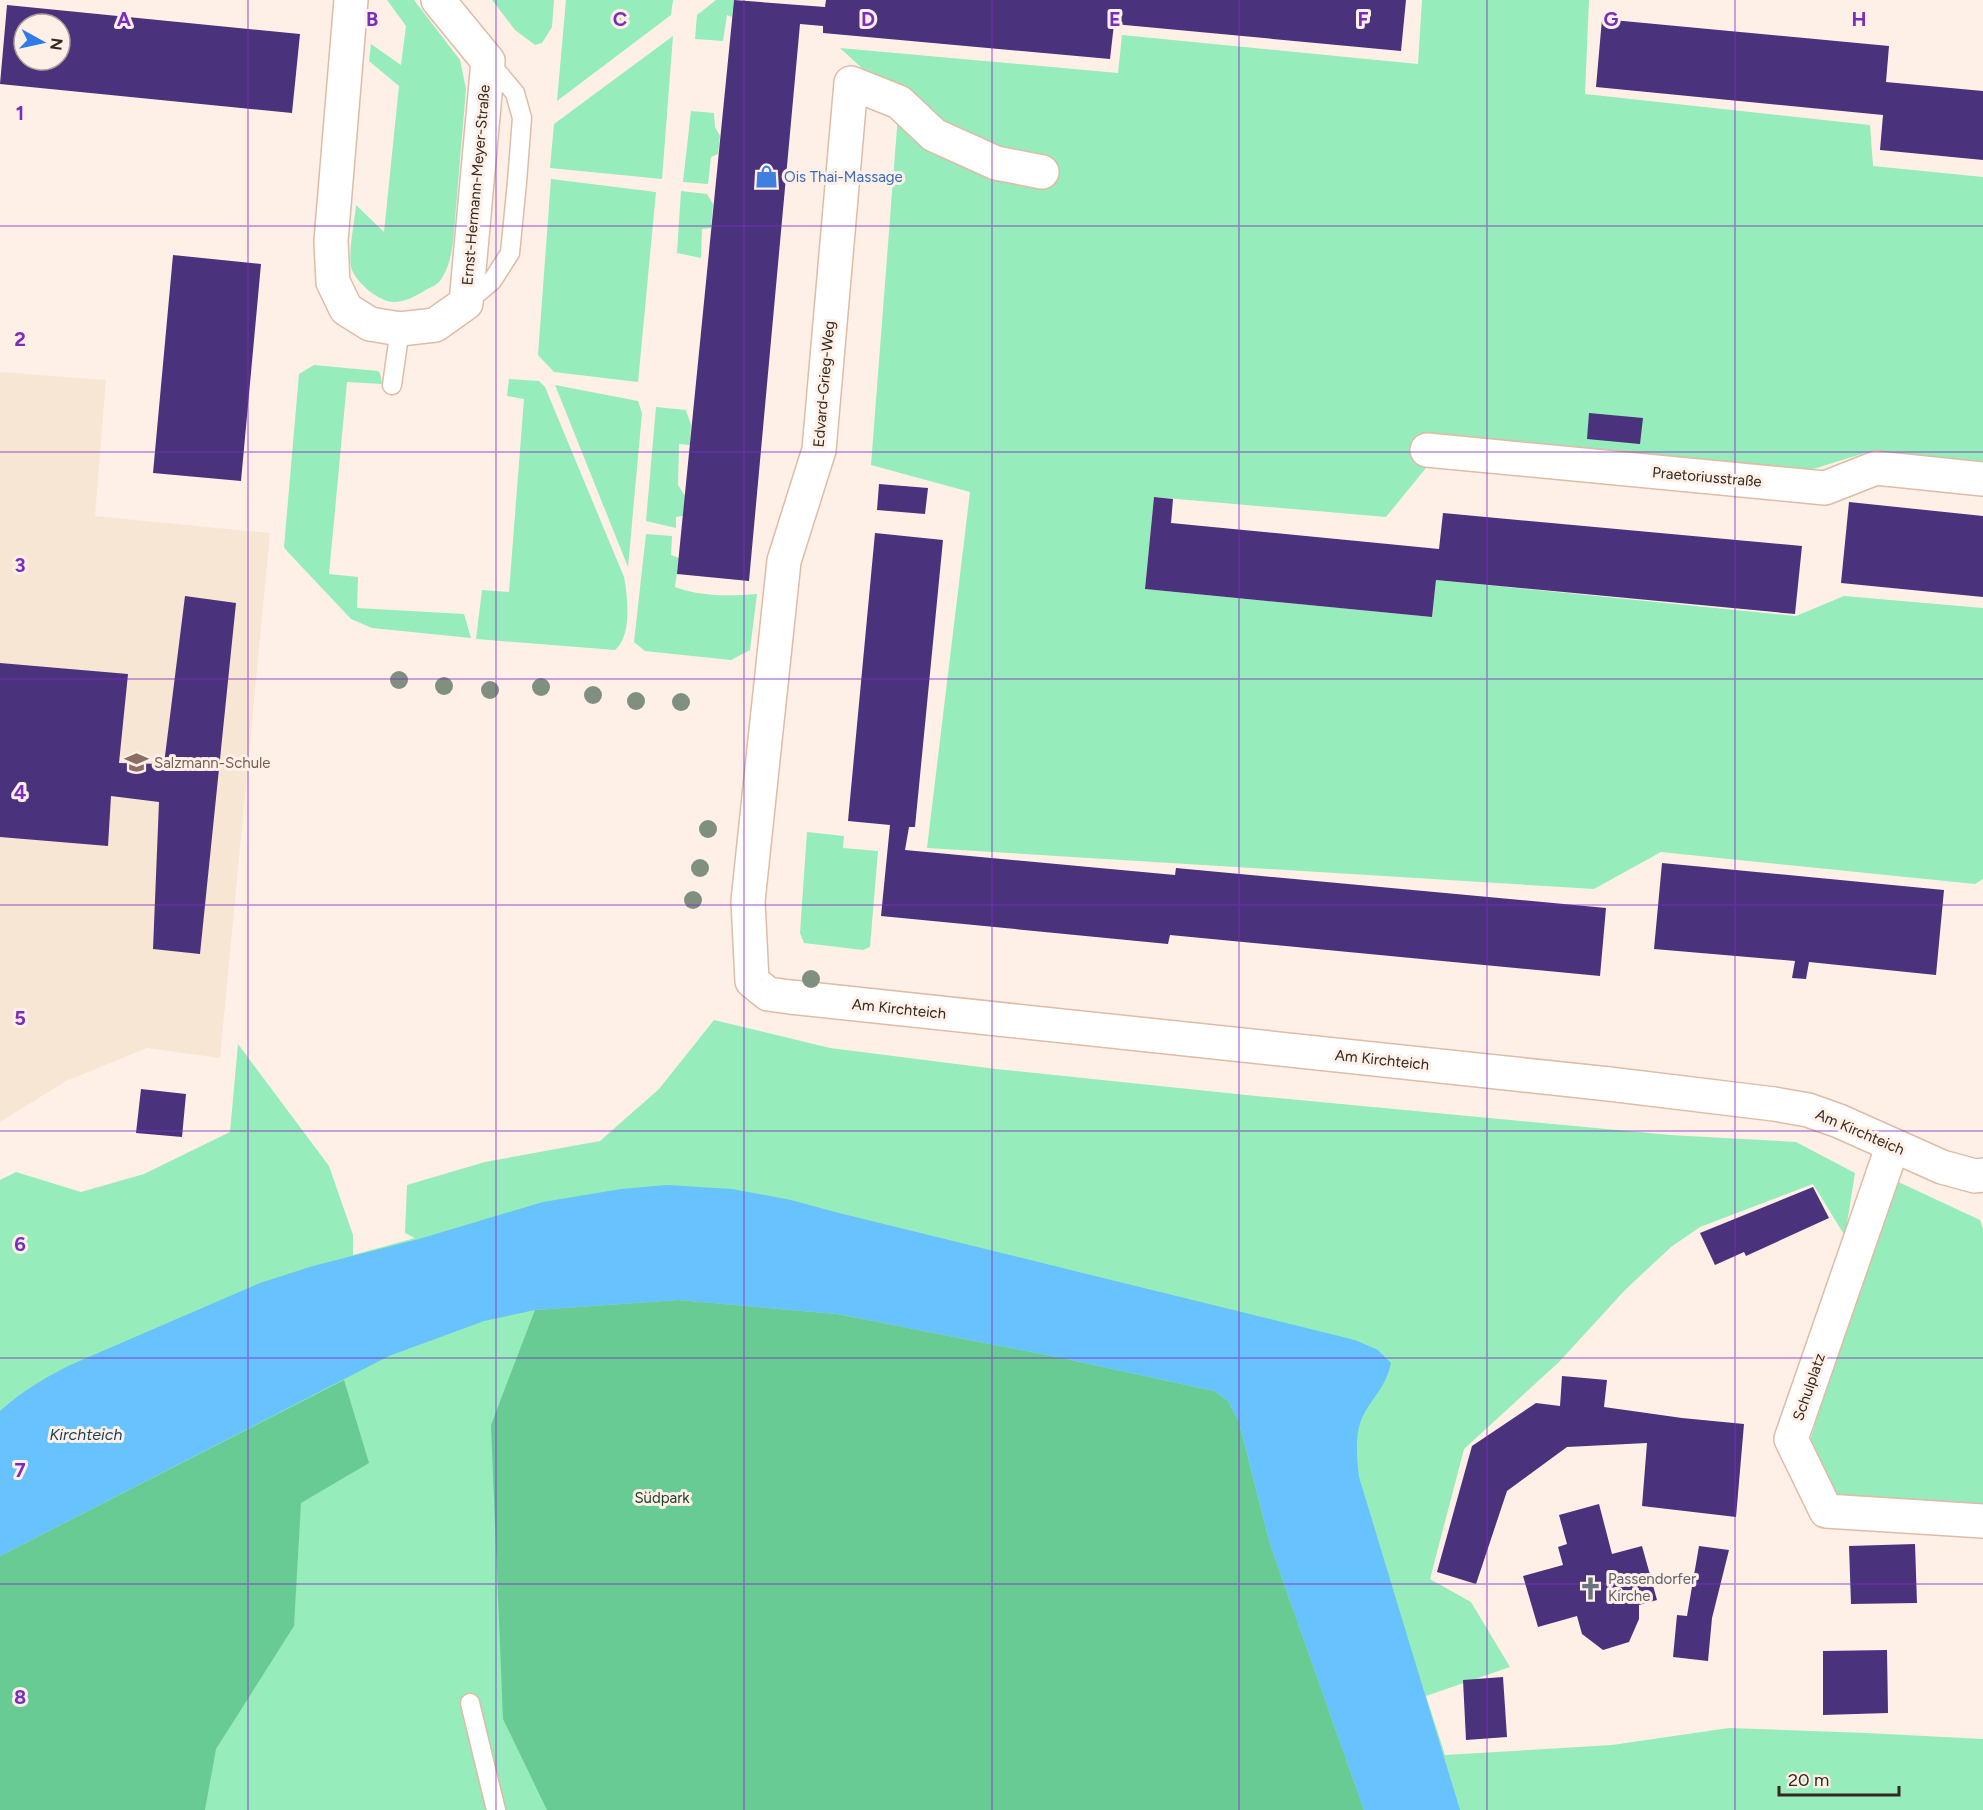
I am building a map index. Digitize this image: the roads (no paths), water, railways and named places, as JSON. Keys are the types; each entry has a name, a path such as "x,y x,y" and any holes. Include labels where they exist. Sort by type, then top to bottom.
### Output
{"street":[{"name":"Ernst-Hermann-Meyer-Straße","path":"351,0 331,241 333,282 346,309 370,324 400,329 435,325 466,303 488,61 438,0"},
{"name":"Edvard-Grieg-Weg","path":"768,994 752,981 748,901 784,561 819,450 851,83 899,102 934,135 996,163 1042,172"},
{"name":"Praetoriusstraße","path":"1427,450 1825,488 1876,468 1983,479"},
{"name":"Am Kirchteich","path":"768,994 1773,1104 1808,1110 1942,1167 1975,1176 1983,1174"},
{"name":"Schulplatz","path":"1893,1145 1791,1439 1826,1511 1983,1521"}],"lane":[{"path":"392,386 400,329"},
{"path":"470,1703 496,1810"}],"water":[{"name":"Kirchteich","path":"667,1185 732,1189 791,1200 1355,1340 1378,1350 1391,1363 1386,1379 1363,1416 1358,1430 1359,1477 1460,1810 1364,1810 1270,1544 1239,1422 1228,1401 1214,1391 1057,1357 837,1314 678,1300 535,1310 484,1321 389,1356 0,1556 0,1411 24,1392 50,1376 68,1366 260,1283 313,1266 419,1239 543,1202 621,1189"}],"place":[{"name":"Ois Thai-Massage","path":"766,177"},
{"name":"Salzmann-Schule","path":"136,763"},
{"name":"Passendorfer Kirche","path":"1590,1588"}],"park label":[{"name":"Südpark","path":"662,1498"}]}
